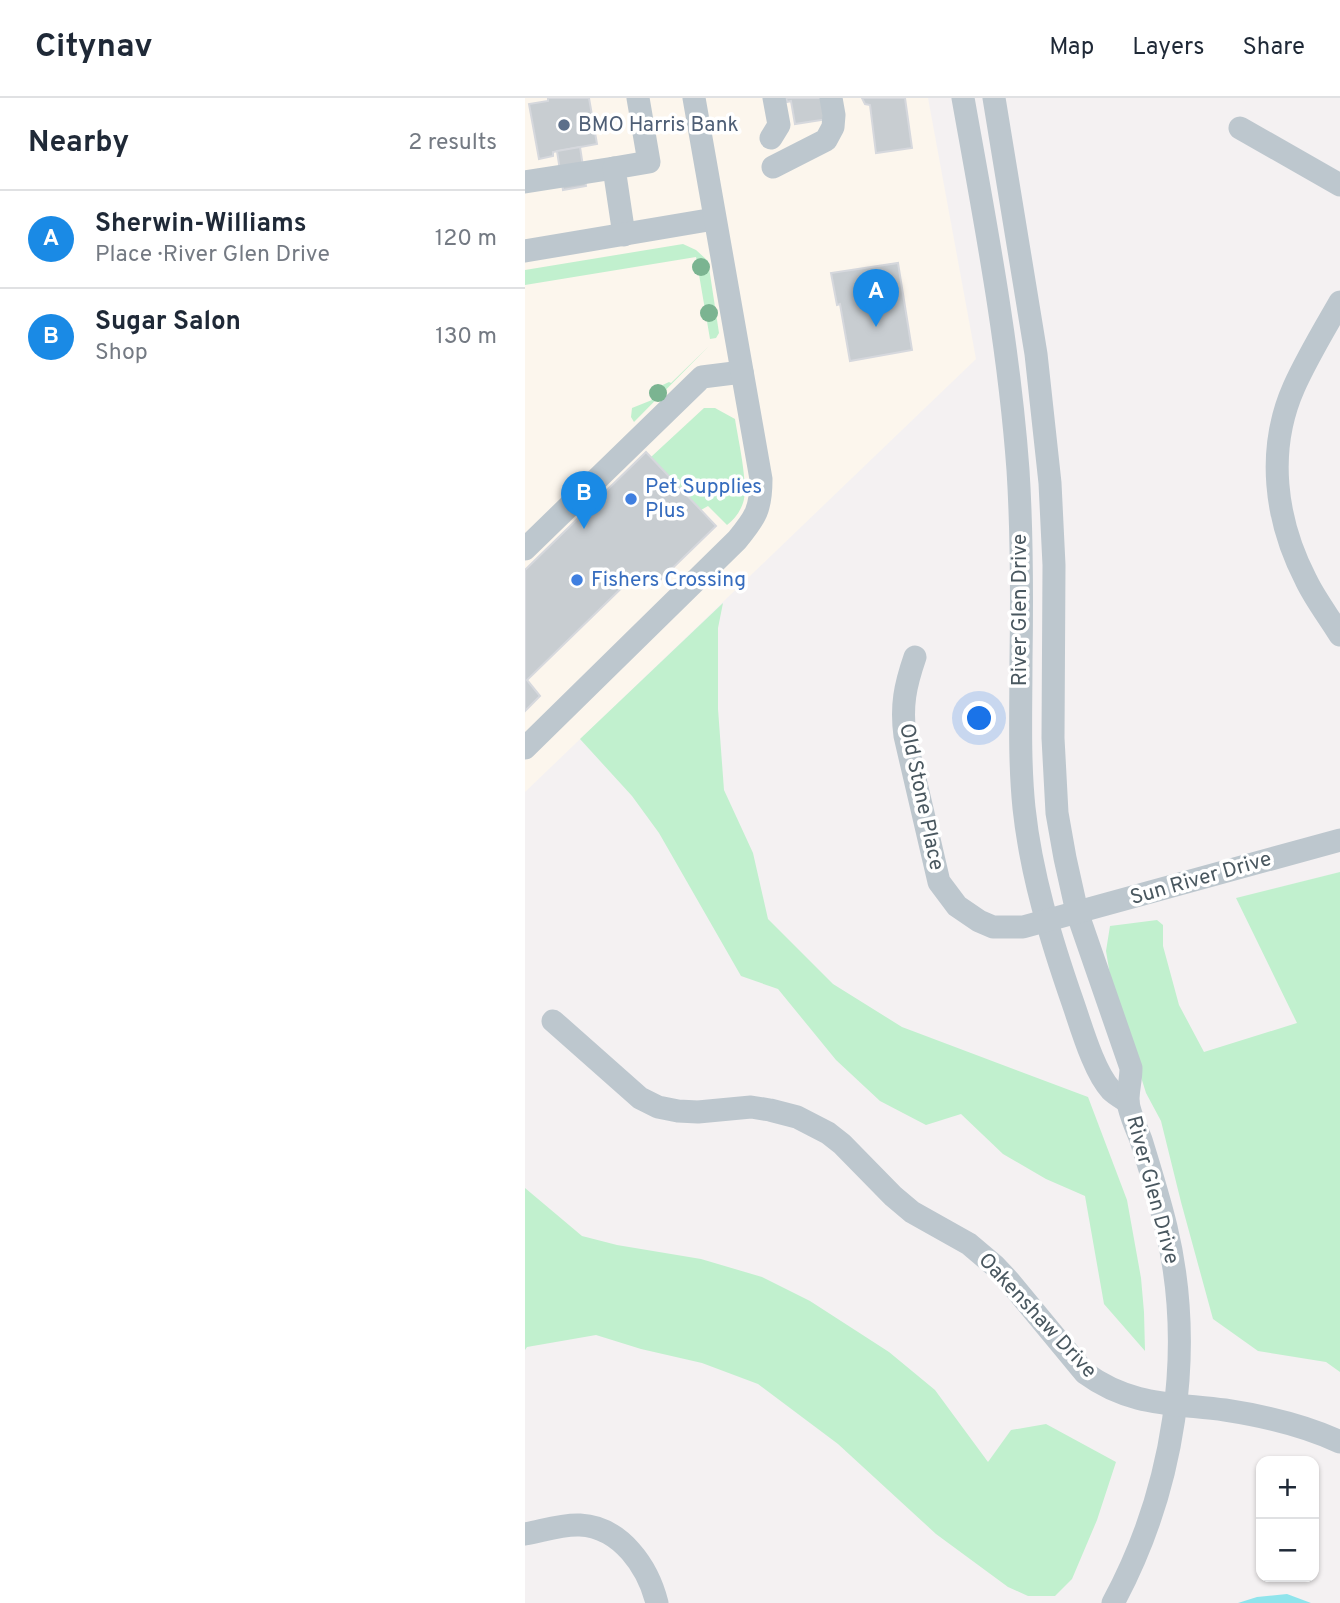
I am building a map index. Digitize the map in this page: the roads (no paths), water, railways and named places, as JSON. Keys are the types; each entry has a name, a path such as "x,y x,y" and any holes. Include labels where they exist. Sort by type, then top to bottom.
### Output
{"street":[{"path":"525,182 649,162 638,98"},
{"path":"525,748 737,540 758,511 761,479 694,98"},
{"path":"771,138 779,125 774,98"},
{"path":"773,167 826,140 833,127 831,98"},
{"name":"River Glen Drive","path":"963,98 996,295 1018,471 1022,583 1020,724 1022,782 1031,851 1131,1069 1128,1102 1154,1182 1171,1251 1178,1318 1175,1405 1166,1461 1155,1504 1133,1563 1113,1603"},
{"name":"River Glen Drive","path":"994,98 1036,354 1052,518 1055,775 1057,813 1063,847 1059,961 1098,1071 1110,1089 1128,1102"},
{"path":"1240,128 1340,185"},
{"path":"614,168 624,235"},
{"path":"525,251 714,219"},
{"path":"1340,302 1293,390 1281,429 1276,475 1283,519 1294,555 1307,582 1340,635"},
{"path":"525,549 702,377 741,372"},
{"name":"Old Stone Place","path":"915,657 906,683 902,718 939,882 957,906 993,927 1023,927 1062,917"},
{"name":"Sun River Drive","path":"1062,917 1340,840"},
{"name":"Oakenshaw Drive","path":"553,1021 640,1098 658,1107 698,1112 751,1107 797,1117 821,1129 842,1144 912,1212 969,1244 995,1266 1085,1373 1098,1383 1132,1397 1256,1415 1300,1426 1340,1442"},
{"path":"525,1534 576,1525 591,1526 615,1537 637,1559 648,1577 657,1603"}],"water":[{"path":"1287,1594 1311,1603 1238,1603 1257,1597"}],"place":[{"name":"BMO Harris Bank","path":"564,125"},
{"name":"Sherwin-Williams","path":"876,327"},
{"name":"Pet Supplies Plus","path":"631,499"},
{"name":"Sugar Salon","path":"584,529"},
{"name":"Fishers Crossing","path":"577,580"}]}
